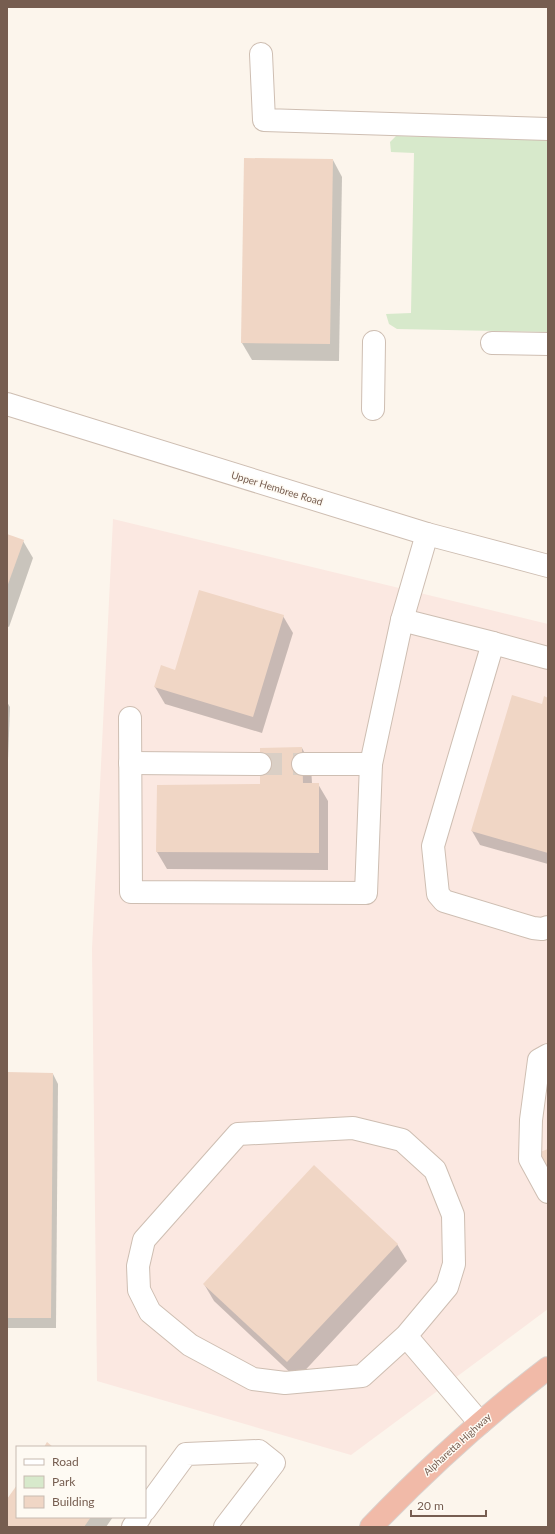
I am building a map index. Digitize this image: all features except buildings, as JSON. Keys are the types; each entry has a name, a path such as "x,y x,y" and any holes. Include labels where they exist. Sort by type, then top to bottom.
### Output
{"highway":[{"name":"Alpharetta Highway","path":"371,1527 420,1476 510,1396 548,1368"}],"street":[{"path":"261,54 264,120 548,129"},
{"path":"373,409 374,342"},
{"path":"492,343 548,344"},
{"name":"Upper Hembree Road","path":"7,404 427,534 548,566"},
{"path":"130,718 131,892 366,893 372,764 402,620 427,534"},
{"path":"402,620 548,658"},
{"path":"493,643 433,846 438,894 444,901 526,926 542,929 548,927"},
{"path":"130,763 260,764"},
{"path":"302,764 372,764"},
{"path":"548,1055 539,1060 531,1120 530,1159 548,1192"},
{"path":"353,1128 402,1140 435,1170 453,1215 454,1257 454,1264 447,1287 406,1336 362,1376 286,1383 253,1379 190,1345 150,1312 139,1290 138,1266 144,1240 238,1134 353,1128"},
{"path":"406,1336 480,1423"},
{"path":"146,1509 186,1454 259,1451 274,1463 225,1527"},
{"path":"133,1527 139,1518"}],"shaded area":[{"path":"113,519 548,624 548,1309 351,1455 97,1381 92,949"}],"green space":[{"path":"396,136 548,140 548,332 397,329 389,324 386,314 411,313 414,153 391,152 390,142"}],"tunnel":[{"path":"260,764 303,764"}]}
